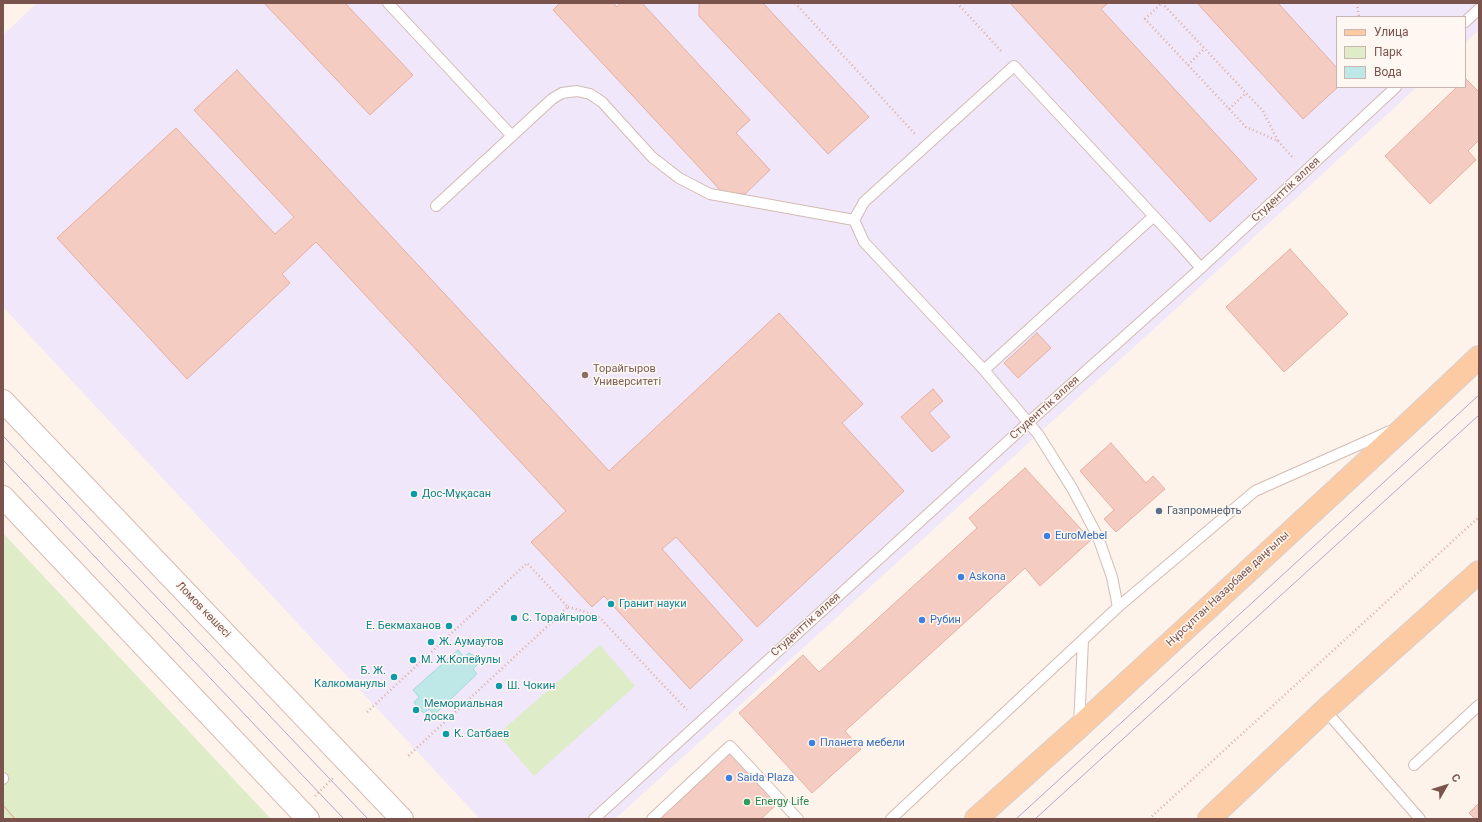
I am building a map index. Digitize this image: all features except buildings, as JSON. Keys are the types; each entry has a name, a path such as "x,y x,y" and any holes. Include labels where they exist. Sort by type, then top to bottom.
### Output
{"main road":[{"name":"Нұрсұлтан Назарбаев даңғылы","path":"976,819 1078,727 1479,357"},
{"name":"Ломов көшесі","path":"3,401 402,819"},
{"path":"3,497 308,819"},
{"path":"1208,819 1325,710 1479,572"}],"lane":[{"path":"388,3 512,136"},
{"path":"1466,21 1479,9"},
{"path":"854,220 864,202 1014,66 1201,268"},
{"name":"Студенттік аллея","path":"594,819 1029,422 1201,268 1395,88"},
{"path":"436,206 552,99 562,93 577,90 590,94 602,102 652,157 679,178 710,194 854,220"},
{"path":"984,370 1154,216"},
{"path":"854,220 864,242 984,370 1029,422 1072,488 1098,537 1112,577 1118,607"},
{"path":"891,819 1118,607 1255,491 1410,422"},
{"path":"1078,727 1083,640"},
{"path":"1414,764 1479,705"},
{"path":"1325,710 1420,819"},
{"path":"652,819 730,746 798,819"}],"path":[{"path":"795,3 926,146"},
{"path":"957,3 1014,66"},
{"path":"1278,141 1246,127 1145,19 1162,3 1263,111 1278,141 1305,172"},
{"path":"1357,3 1359,16"},
{"path":"1188,65 1204,49"},
{"path":"1229,109 1246,92"},
{"path":"1149,819 1479,517"},
{"path":"367,712 527,563 568,607 600,618 699,723"},
{"path":"408,756 568,607"},
{"path":"314,797 336,775"}],"shaded area":[{"name":"Торайгыров Университеті","path":"37,3 1479,3 1479,30 1466,42 1466,16 1336,16 1336,88 1416,88 1167,317 615,819 480,819 3,307 3,35"}],"green space":[{"path":"3,533 271,819 3,819"},
{"path":"600,645 635,686 534,776 498,734"}],"water":[{"path":"458,650 464,657 469,653 476,657 478,664 473,669 477,674 434,715 429,709 424,713 417,708 414,702 419,697 413,690"}],"tram line":[{"path":"1016,819 1479,395"},
{"path":"1035,819 1479,415"},
{"path":"3,436 368,819"},
{"path":"3,460 344,819"}],"place":[{"name":"Торайгыров Университеті","path":"585,375"},
{"name":"Дос-Мұқасан","path":"414,494"},
{"name":"Газпромнефть","path":"1159,511"},
{"name":"EuroMebel","path":"1047,536"},
{"name":"Askona","path":"961,577"},
{"name":"Гранит науки","path":"611,604"},
{"name":"С. Торайгыров","path":"514,618"},
{"name":"Рубин","path":"922,620"},
{"name":"Е. Бекмаханов","path":"449,626"},
{"name":"Ж. Аумаутов","path":"431,642"},
{"name":"М. Ж.Копейулы","path":"413,660"},
{"name":"Б. Ж. Калкоманулы","path":"394,677"},
{"name":"Ш. Чокин","path":"499,686"},
{"name":"Мемориальная доска","path":"416,710"},
{"name":"К. Сатбаев","path":"446,734"},
{"name":"Планета мебели","path":"812,743"},
{"name":"Saida Plaza","path":"729,778"},
{"name":"Energy Life","path":"747,802"}]}
